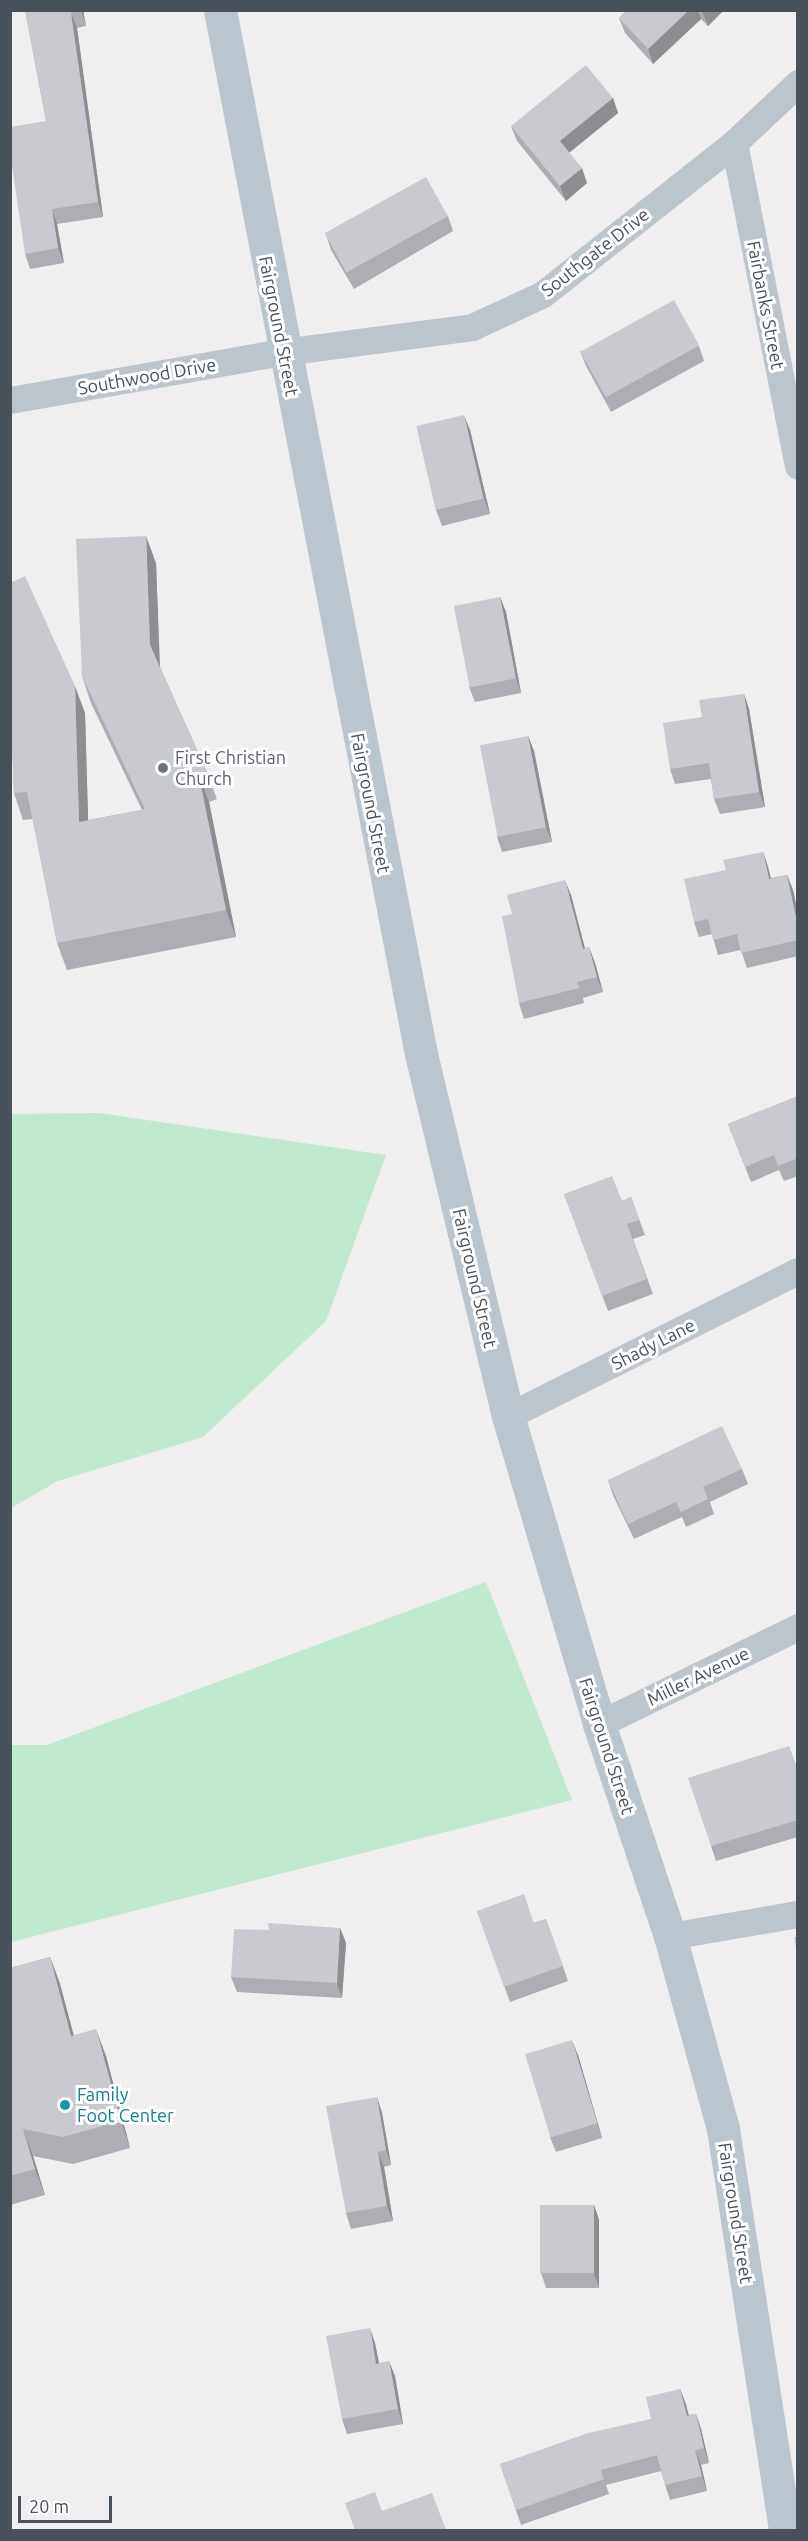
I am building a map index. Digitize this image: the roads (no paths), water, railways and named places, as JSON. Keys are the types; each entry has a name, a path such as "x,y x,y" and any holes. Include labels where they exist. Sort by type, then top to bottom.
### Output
{"street":[{"name":"Fairground Street","path":"220,10 283,352 421,1054 508,1416 599,1724 670,1936 723,2129 785,2530"},
{"name":"Southgate Drive","path":"283,352 472,327 543,294 734,143 798,83"},
{"name":"Fairbanks Street","path":"734,143 798,466"},
{"name":"Southwood Drive","path":"10,400 283,352"},
{"name":"Shady Lane","path":"508,1416 798,1271"},
{"name":"Miller Avenue","path":"599,1724 798,1627"},
{"path":"670,1936 798,1914"}],"place":[{"name":"First Christian Church","path":"163,768"},
{"name":"Family Foot Center","path":"65,2105"}]}
